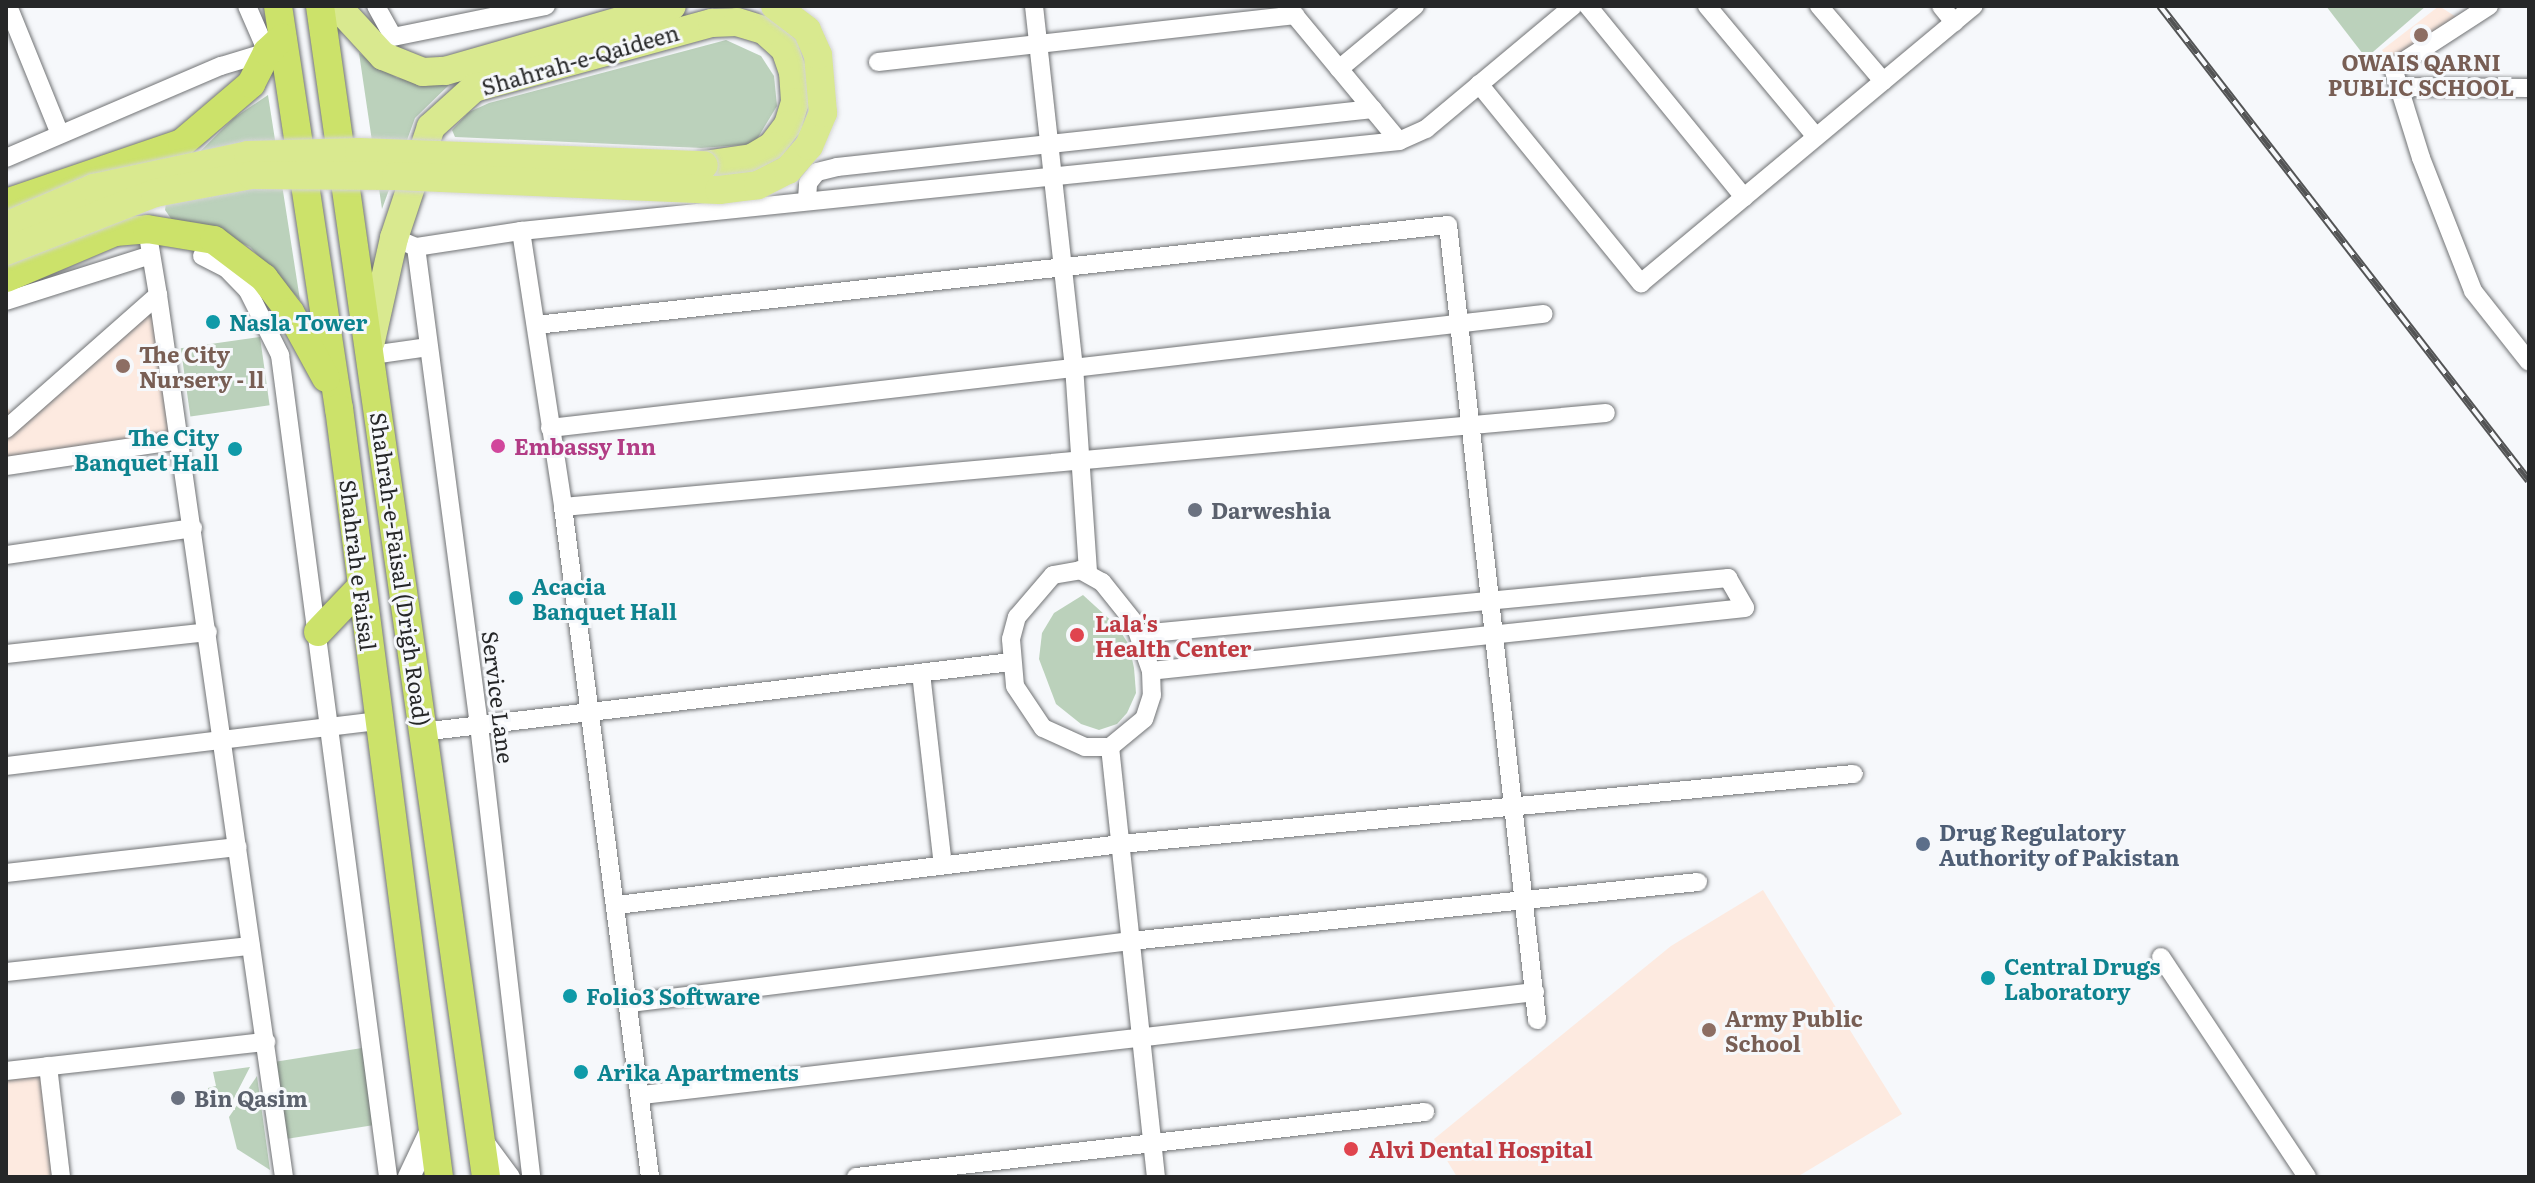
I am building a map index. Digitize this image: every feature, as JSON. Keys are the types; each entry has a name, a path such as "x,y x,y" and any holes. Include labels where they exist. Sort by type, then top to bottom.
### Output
{"highway":[{"name":"Shahrah-e-Faisal (Drigh Road)","path":"278,6 275,45 339,408"},
{"name":"Shahrah-e-Faisal (Drigh Road)","path":"320,6 372,348 479,1133"},
{"path":"6,203 182,143 216,118 251,84 275,45"},
{"path":"137,160 150,169 157,184 158,209 149,242"},
{"path":"6,278 115,232 149,242 214,240 264,278 312,348 339,408"},
{"name":"Shahrah e Faisal","path":"339,408 380,721"},
{"path":"318,632 361,587"},
{"name":"Shahrah-e-Faisal (Drigh Road)","path":"380,721 439,1177"},
{"path":"479,1133 486,1177"}],"main road":[{"name":"Shahrah-e-Qaideen","path":"337,6 383,56 423,72 445,71 672,6"},
{"path":"6,251 155,193 251,175 396,176 719,190 758,185 788,170 809,146 823,113 818,55 807,30 775,6"},
{"name":"Shahrah-e-Qaideen","path":"6,226 94,188 248,155 359,152 731,163 772,146 788,125 795,102 785,49 764,30 737,22 686,30 504,79 453,103 431,127 405,242 372,348"}],"street":[{"path":"8,6 60,134"},
{"path":"6,158 275,45 247,6"},
{"path":"376,6 393,37 546,6"},
{"path":"1034,6 1050,175 1065,270 1088,571 1112,592 1140,634 1151,671 1152,695 1144,719 1110,747 1085,747 1043,728 1025,707 1011,662 1011,639 1029,597 1053,575 1088,571"},
{"path":"1339,69 1415,6"},
{"path":"405,242 1399,141 1426,129 1573,6"},
{"path":"1588,6 1744,197"},
{"path":"1707,6 1816,137"},
{"path":"1819,6 1883,81"},
{"path":"1941,6 1954,22"},
{"path":"1479,84 1641,283 1974,6"},
{"path":"2489,6 2393,68 2421,158 2473,291 2529,362"},
{"path":"878,62 1291,10 1399,141"},
{"path":"2400,87 2529,88"},
{"path":"807,199 808,183 817,172 837,167 1373,109"},
{"path":"536,325 1065,270 1448,225 1463,323 1537,1020"},
{"path":"521,231 563,507 642,1095 650,1177"},
{"path":"6,301 149,242 193,528 284,1177"},
{"name":"Service Lane","path":"405,242 428,347 479,725 531,1177"},
{"path":"202,256 227,269 248,291 280,355 388,1177"},
{"path":"6,429 158,295"},
{"path":"550,428 1543,314"},
{"path":"372,348 428,347"},
{"path":"563,507 1474,428 1606,413"},
{"path":"6,466 180,440"},
{"path":"6,555 193,528"},
{"path":"1140,634 1492,597 1728,578 1745,608 1151,671"},
{"path":"6,654 208,632"},
{"path":"422,732 1011,662"},
{"path":"921,673 943,865"},
{"path":"6,766 380,721"},
{"path":"1110,747 1156,1177"},
{"path":"617,905 1121,844 1854,774"},
{"path":"6,873 238,847"},
{"path":"630,1003 1131,941 1698,882"},
{"path":"6,972 251,946"},
{"path":"2161,957 2307,1177"},
{"path":"642,1095 1141,1035 1535,992"},
{"path":"6,1071 266,1042"},
{"path":"48,1066 61,1177"},
{"path":"856,1177 1425,1112"},
{"path":"409,1177 433,1126"},
{"path":"479,1133 511,1177"}],"shaded area":[{"name":"OWAIS QARNI PUBLIC SCHOOL","path":"2439,6 2461,20 2391,65 2382,50"},
{"name":"The City Nursery - ll","path":"158,295 180,440 6,466 6,406 17,419"},
{"name":"Army Public School","path":"1763,890 1902,1114 1797,1177 1457,1177 1434,1139 1671,946"},
{"path":"48,1066 61,1177 6,1177 6,1071"}],"green space":[{"path":"2326,6 2426,6 2366,58"},
{"path":"726,40 761,56 774,76 777,106 754,144 701,148 455,137 452,130 469,112 489,103"},
{"path":"359,53 397,78 451,83 415,118 382,209"},
{"path":"268,95 300,300 250,247 199,223 172,220 165,210 169,182 234,118"},
{"path":"260,337 270,405 190,416 181,348"},
{"path":"1083,595 1117,626 1129,645 1134,668 1136,693 1127,713 1117,724 1099,730 1081,724 1056,704 1039,659 1042,633 1054,613"},
{"path":"362,1048 374,1125 281,1140 269,1063"},
{"path":"250,1067 233,1100 211,1104 208,1088 216,1086 213,1072"},
{"path":"257,1076 270,1170 237,1149 229,1117"}],"railway":[{"path":"2160,6 2529,481"}],"place":[{"name":"OWAIS QARNI PUBLIC SCHOOL","path":"2421,35"},
{"name":"Nasla Tower","path":"213,322"},
{"name":"The City Nursery - ll","path":"123,366"},
{"name":"Embassy Inn","path":"498,446"},
{"name":"The City Banquet Hall","path":"235,449"},
{"name":"Darweshia","path":"1195,510"},
{"name":"Acacia Banquet Hall","path":"516,598"},
{"name":"Lala's Health Center","path":"1077,635"},
{"name":"Drug Regulatory Authority of Pakistan","path":"1923,844"},
{"name":"Central Drugs Laboratory","path":"1988,978"},
{"name":"Folio3 Software","path":"570,996"},
{"name":"Army Public School","path":"1709,1030"},
{"name":"Arika Apartments","path":"581,1072"},
{"name":"Bin Qasim","path":"178,1098"},
{"name":"Alvi Dental Hospital","path":"1351,1149"}]}
